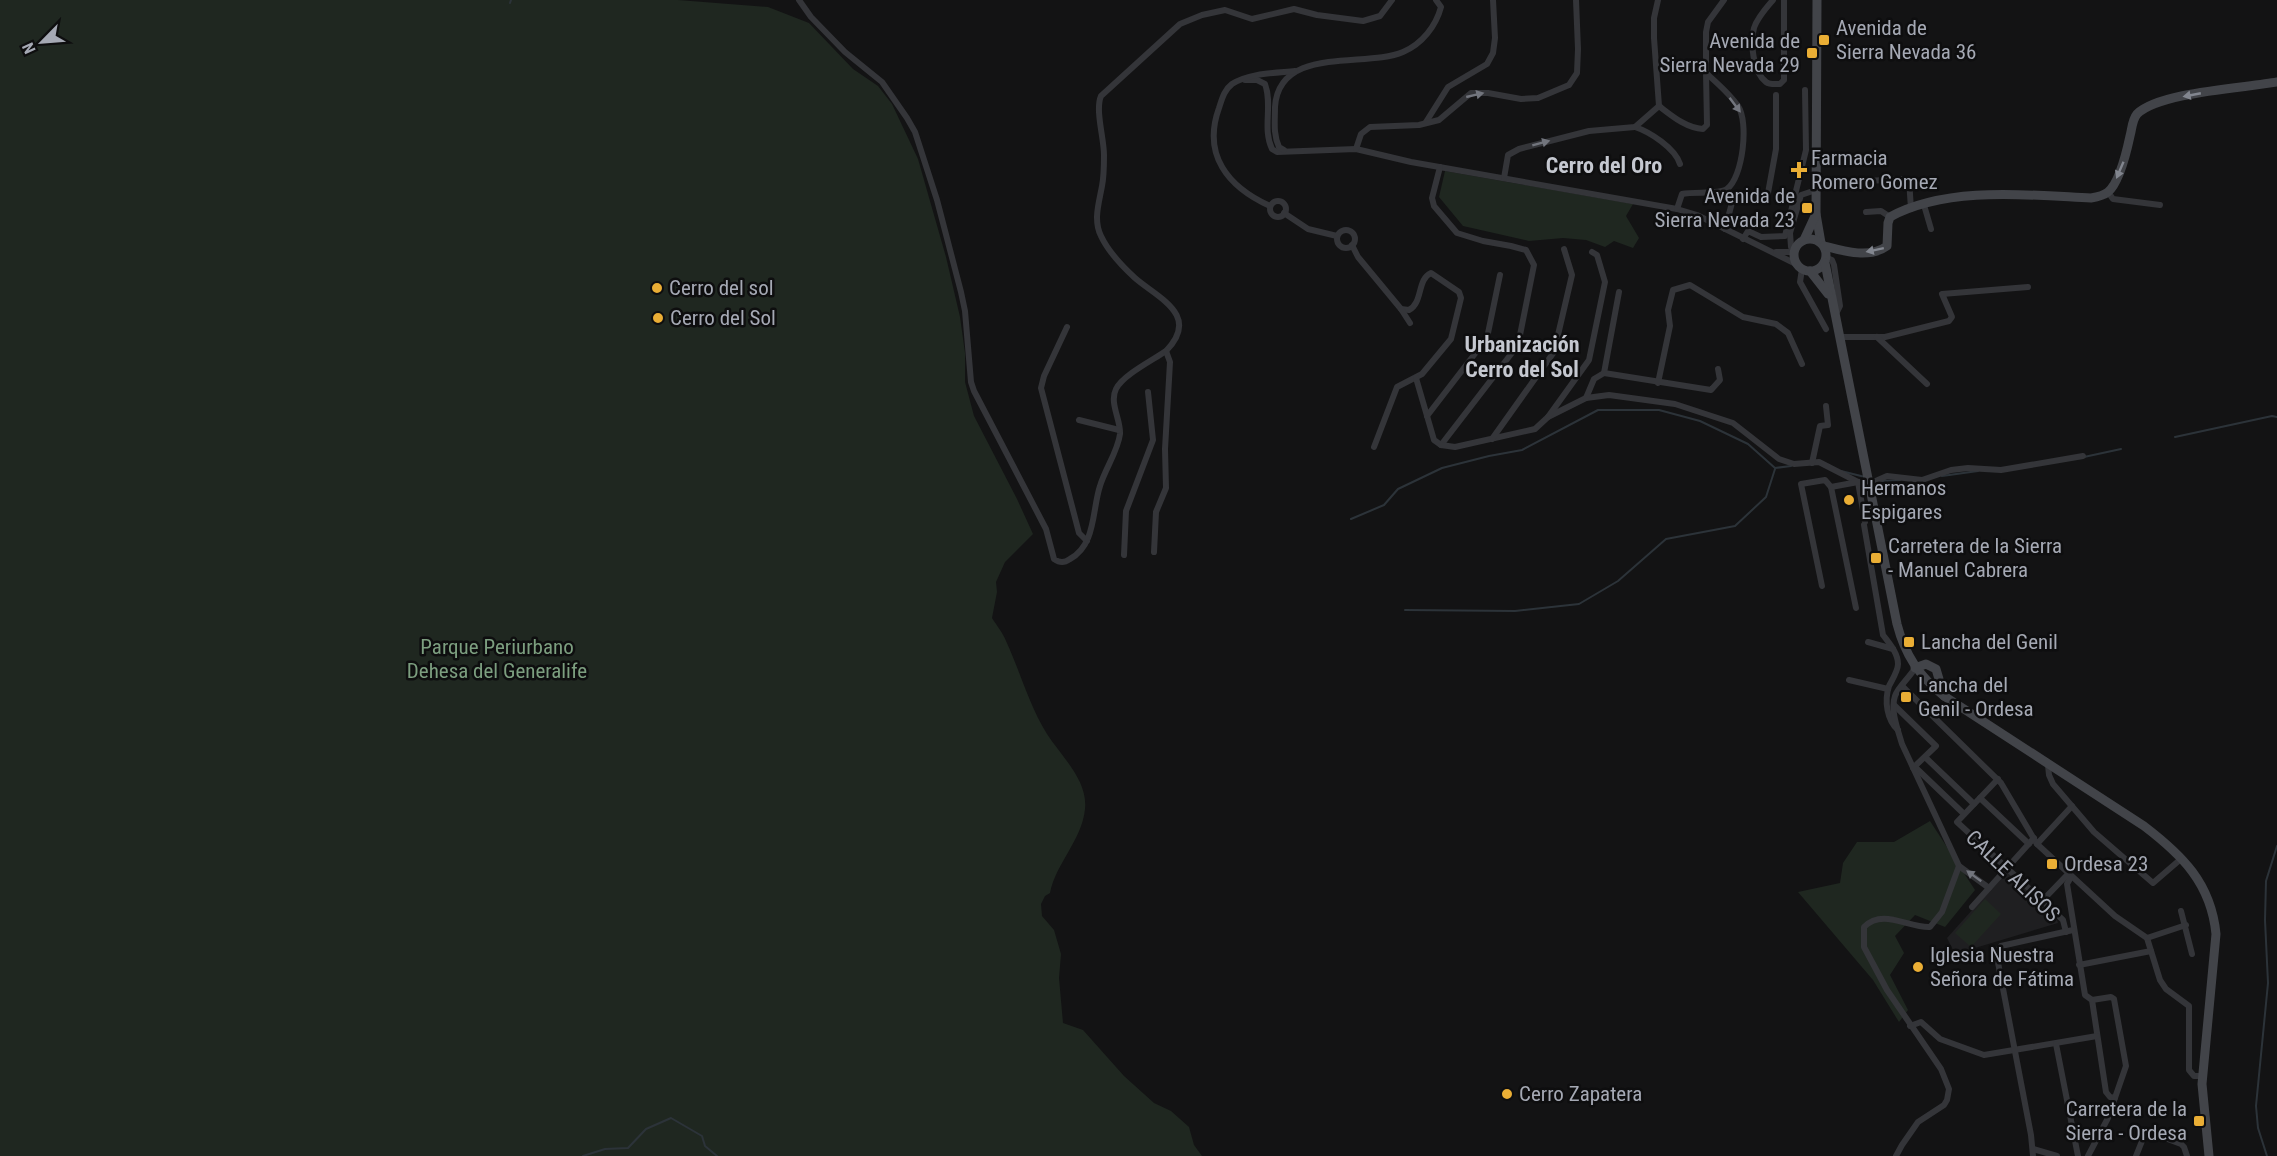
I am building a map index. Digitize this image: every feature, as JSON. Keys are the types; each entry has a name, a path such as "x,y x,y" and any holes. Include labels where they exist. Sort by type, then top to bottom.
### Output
{"street":[{"path":"799,0 811,16 853,58 882,82 908,117 915,132 937,200 961,292 965,311 971,382 974,391 1046,529 1054,559 1061,562 1072,559 1080,553 1087,541 1099,487 1119,439 1114,393 1118,385 1172,345 1179,324 1175,311 1163,297 1128,272 1105,243 1099,231 1097,210 1102,185 1104,152 1098,107 1101,96 1180,24 1202,15 1225,10 1252,19 1294,9 1317,15 1363,21 1380,16 1392,0"},
{"path":"1270,206 1258,201 1232,179 1218,162 1214,151 1212,133 1224,94 1229,86 1267,74 1403,52 1427,34 1438,18 1441,7 1436,0"},
{"path":"1426,123 1449,87 1487,64 1493,53 1495,38 1493,0"},
{"path":"1356,149 1360,134 1370,127 1439,120 1472,93 1488,93 1521,99 1538,98 1569,85 1577,73 1576,0"},
{"path":"1658,0 1654,18 1654,38 1659,106 1674,118 1696,129 1703,129 1707,124 1706,32 1708,22 1724,0"},
{"path":"1773,0 1757,21 1753,31 1754,62 1766,82 1772,84 1780,84 1784,80 1784,0"},
{"path":"1817,0 1816,214 1902,646 1915,668 1944,696 2144,826 2182,858 2204,890 2215,921 2216,953 2202,1084 2209,1156"},
{"path":"1288,151 1279,147 1274,129 1276,99 1288,77 1299,70"},
{"path":"1677,209 1682,194 1693,191 1727,190 1735,180 1741,162 1744,119 1739,107 1706,73"},
{"path":"1267,74 1264,84 1269,102 1267,131 1269,143 1277,152 1356,149 1440,167 1677,209 1697,215 1803,268 1818,269 1825,253"},
{"path":"1267,74 1276,77 1281,87"},
{"path":"1245,80 1257,80 1264,84"},
{"path":"1890,217 1945,198 2038,196 2091,198 2108,192 2114,186 2124,162 2137,114 2164,100 2277,82"},
{"path":"1743,239 1748,231 1761,237 1785,236 1806,150 1805,90"},
{"path":"1725,229 1733,199 1737,196 1765,197 1768,193 1776,149 1776,95"},
{"path":"1635,127 1659,106"},
{"path":"1504,178 1508,155 1520,149 1589,131 1635,127 1643,130 1671,151 1680,164"},
{"path":"1440,167 1432,198 1434,206 1457,233 1526,250 1534,265 1518,345 1441,445"},
{"path":"1865,181 1909,179 1911,209"},
{"path":"1816,190 1801,195 1790,233 1791,247 1803,268 1831,298"},
{"path":"2108,192 2113,199 2160,205"},
{"path":"1276,201 1281,202 1286,208 1280,216 1273,215 1270,212 1270,206 1276,201"},
{"path":"1924,205 1931,229"},
{"path":"1866,212 1881,211 1890,217"},
{"path":"1284,213 1308,229 1337,236"},
{"path":"1773,252 1794,251 1804,240 1816,214"},
{"path":"1825,253 1883,250 1887,246 1890,217"},
{"path":"1343,230 1349,230 1355,237 1352,245 1347,248 1341,246 1337,236 1343,230"},
{"path":"1804,240 1813,240 1832,260 1840,306 1836,315"},
{"path":"1352,245 1358,257 1410,323"},
{"path":"1491,439 1554,352 1572,275 1564,249"},
{"path":"1416,378 1434,440 1441,445 1455,447 1535,429 1548,417 1588,360 1605,282 1597,255 1592,252"},
{"path":"1803,268 1800,282 1826,329"},
{"path":"1374,447 1395,390 1401,384 1416,378 1425,371 1453,335 1461,301 1460,295 1434,274 1428,274 1415,306 1409,310 1401,309"},
{"path":"1427,416 1487,338 1500,275"},
{"path":"1658,383 1670,326 1668,310 1673,290 1690,285 1743,317 1776,324 1788,333 1802,364"},
{"path":"1840,338 1877,337 1949,321 1952,317 1942,294 2028,287"},
{"path":"1604,373 1619,292"},
{"path":"1067,327 1044,375 1041,388 1079,533 1087,541"},
{"path":"1877,337 1927,384"},
{"path":"1154,552 1156,512 1166,488 1166,420 1170,362 1166,351"},
{"path":"1586,398 1594,379 1604,373 1711,390 1720,381 1718,369"},
{"path":"1124,555 1126,512 1154,440 1148,392"},
{"path":"1548,417 1586,398 1609,395 1675,404 1733,423 1779,459 1794,464 1819,462 1858,482 1869,484 1887,476 1922,480 1951,470 1968,468 2001,470 2083,456"},
{"path":"1812,463 1820,426 1828,425 1826,406"},
{"path":"1079,420 1119,430"},
{"path":"1151,422 1166,420"},
{"path":"1822,586 1801,484 1825,480 1831,487 1856,608"},
{"path":"1831,487 1858,482"},
{"path":"1858,482 1883,635 1893,649 1898,665 1888,690 1888,717 1898,731"},
{"path":"1868,642 1893,649"},
{"path":"1944,696 1936,669 1926,664 1915,668 1894,696 1893,705 1898,731 1959,866 1989,888"},
{"path":"1849,680 1888,690"},
{"path":"1902,687 1998,779 2034,842"},
{"path":"1893,705 1936,746 1914,768"},
{"path":"1925,757 1974,804"},
{"path":"2048,765 2053,784 2101,839 2153,883 2182,858"},
{"path":"1914,768 1964,814 1998,779"},
{"path":"1980,798 2034,842 2115,916 2146,938 2155,969 2166,989 2189,1006 2189,1070 2194,1076 2204,1076"},
{"path":"1972,907 2007,868 2072,806"},
{"name":"CALLE ALISOS","path":"1964,814 1957,822 2062,920 2066,932"},
{"path":"1896,1156 1911,1130 1925,1117 1940,1108 1949,1094 1941,1069 1887,990 1864,947 1864,927 1871,920 1888,917 1917,927 1930,927 1942,912 1959,866"},
{"path":"2042,901 2070,875"},
{"path":"2070,875 2067,884 2085,995 2092,1000 2111,997 2114,999 2126,1066 2108,1118 2088,1156"},
{"path":"2181,911 2192,954"},
{"path":"2146,938 2186,925"},
{"path":"2057,1156 2033,1152 1996,952 1998,948 2073,930"},
{"path":"2079,965 2151,951"},
{"path":"2092,1000 2106,1092 2110,1097 2115,1098"},
{"path":"1910,1026 1921,1022 1940,1039 1984,1055 2097,1036"},
{"path":"2056,1044 2078,1156"},
{"path":"2204,1076 2215,1156"},
{"path":"2136,1156 2146,1131 2184,1147 2187,1156"}],"shaded area":[{"path":"2007,871 2058,923 1955,954 1947,938"}],"green space":[{"name":"Parque Periurbano Dehesa del Generalife","path":"0,0 678,0 768,7 809,23 853,69 878,86 892,104 918,159 946,257 960,317 965,353 965,382 974,416 1033,534 1005,562 996,582 997,592 992,618 1005,638 1041,723 1078,778 1085,798 1083,820 1079,831 1053,882 1050,893 1045,896 1041,904 1042,916 1054,930 1061,954 1059,978 1063,1023 1083,1030 1124,1076 1154,1103 1171,1111 1189,1127 1194,1145 1202,1156 0,1156"},
{"path":"1445,171 1633,204 1626,216 1639,238 1633,248 1614,241 1605,247 1586,240 1563,238 1529,241 1463,226 1439,197"},
{"path":"1930,821 1975,890 1945,927 1915,915 1895,936 1904,953 1890,975 1908,1010 1899,1022 1873,980 1798,892 1840,883 1843,863 1857,842 1894,842"},
{"path":"1985,899 2001,914 1971,947 1955,933"}],"waterway":[{"path":"1351,519 1384,505 1398,489 1442,468 1522,450 1598,410 1659,410 1700,421 1748,444 1775,468 1791,466"},
{"path":"2175,437 2272,416 2277,417"},
{"path":"2084,457 2121,449"},
{"path":"1405,610 1515,611 1579,604 1618,581 1666,539 1735,526 1766,497 1775,469"},
{"path":"1841,471 1865,477"},
{"path":"1942,476 1978,471"},
{"path":"1882,481 1900,480"},
{"path":"2267,1156 2258,1128 2256,1106 2268,983 2266,881 2277,846"},
{"path":"583,1156 605,1149 628,1148 646,1129 671,1118 702,1136 705,1146 717,1156"}],"place":[{"name":"Avenida de Sierra Nevada 36","path":"1824,40"},
{"name":"Avenida de Sierra Nevada 29","path":"1812,53"},
{"name":"Farmacia Romero Gomez","path":"1799,170"},
{"name":"Avenida de Sierra Nevada 23","path":"1807,208"},
{"name":"Cerro del sol","path":"657,288"},
{"name":"Cerro del Sol","path":"658,318"},
{"name":"Hermanos Espigares","path":"1849,500"},
{"name":"Carretera de la Sierra - Manuel Cabrera","path":"1876,558"},
{"name":"Lancha del Genil","path":"1909,642"},
{"name":"Lancha del Genil - Ordesa","path":"1906,697"},
{"name":"Ordesa 23","path":"2052,864"},
{"name":"Iglesia Nuestra Señora de Fátima","path":"1918,967"},
{"name":"Cerro Zapatera","path":"1507,1094"},
{"name":"Carretera de la Sierra - Ordesa","path":"2199,1121"}],"district":[{"name":"Cerro del Oro","path":"1604,165"},
{"name":"Urbanización Cerro del Sol","path":"1522,356"}]}
